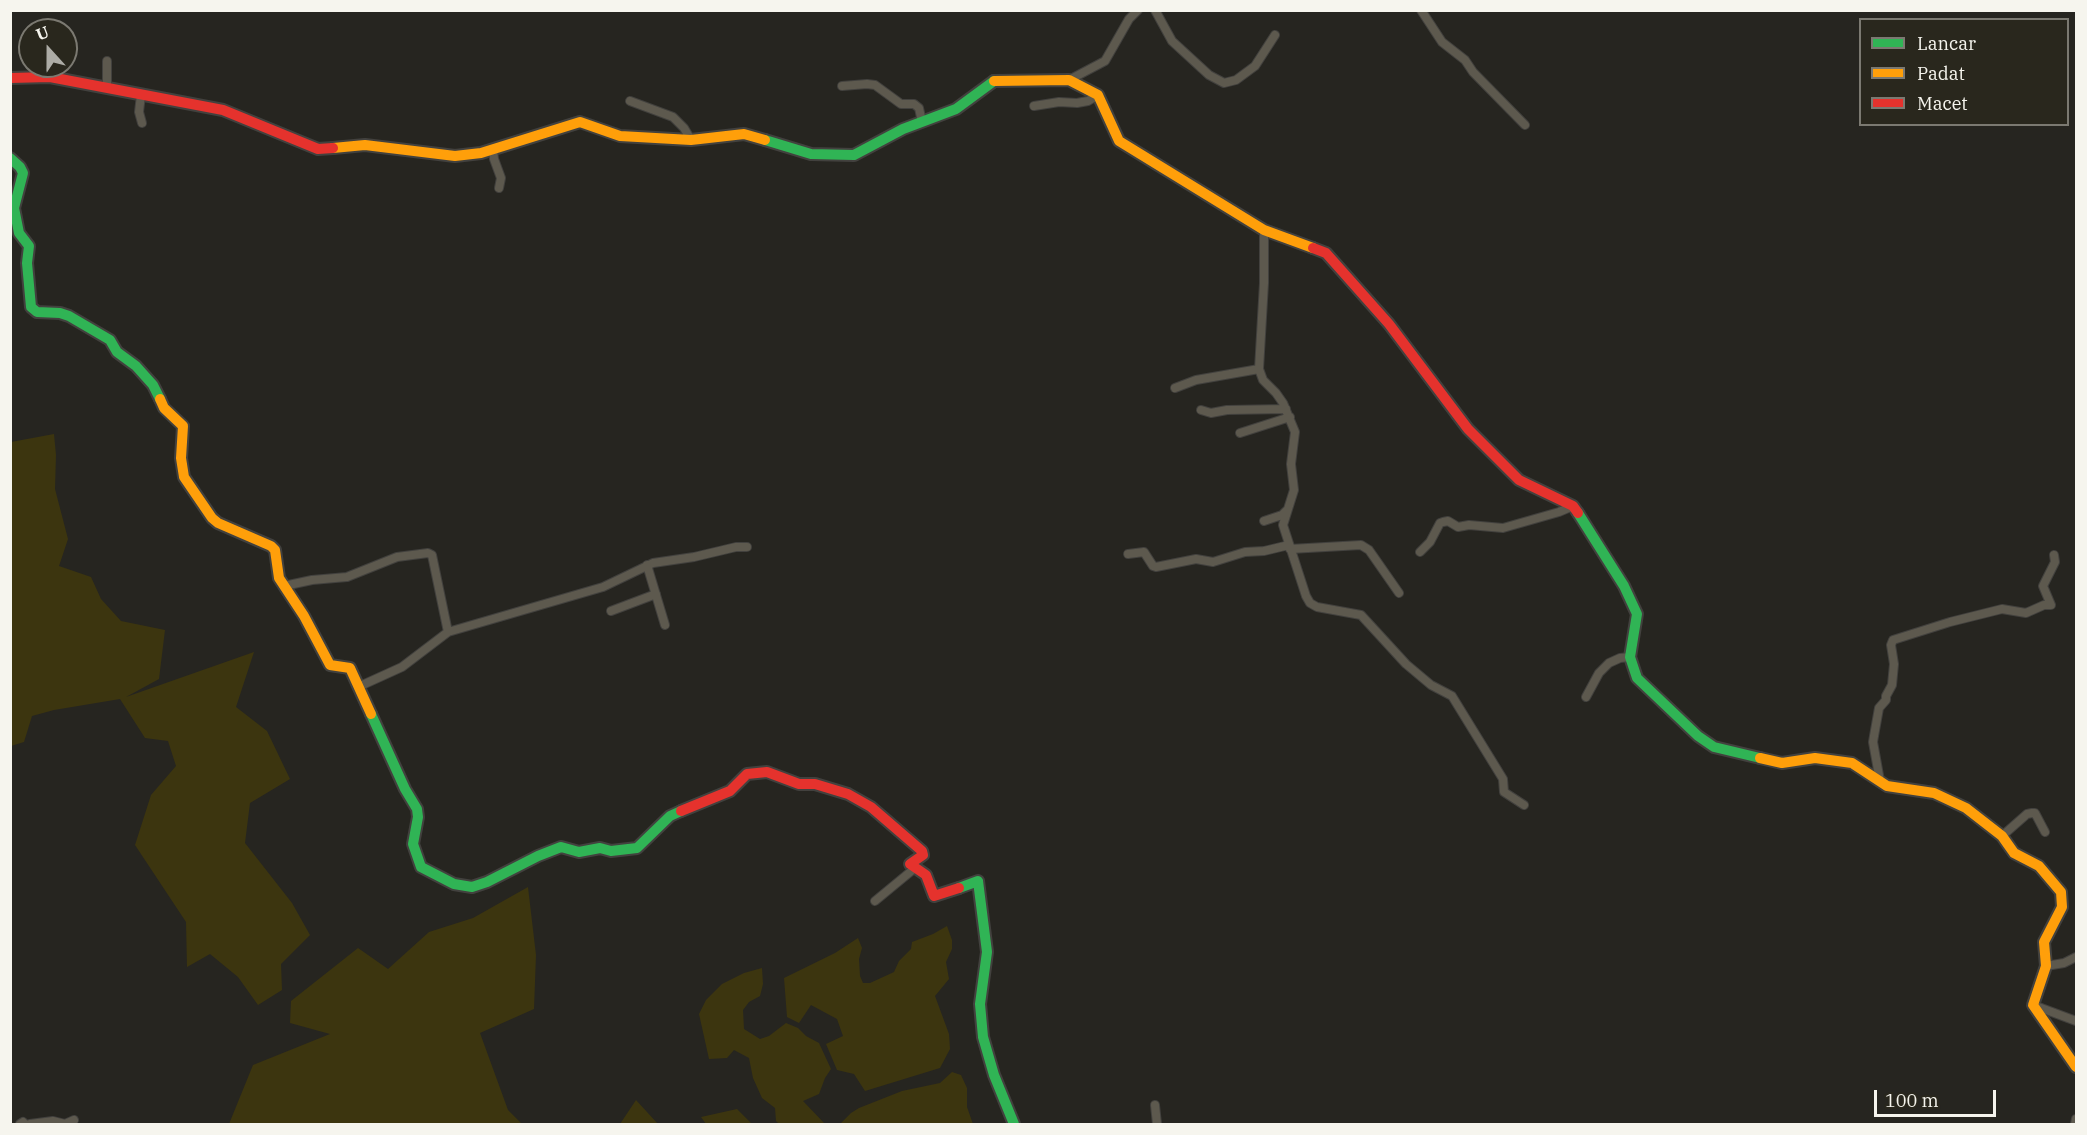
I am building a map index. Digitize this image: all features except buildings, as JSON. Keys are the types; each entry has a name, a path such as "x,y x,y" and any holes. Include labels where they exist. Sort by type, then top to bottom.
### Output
{"street":[{"path":"1069,80 1105,61 1129,20 1138,10"},
{"path":"1155,10 1172,41 1209,75 1224,83 1236,80 1255,66 1275,35"},
{"path":"1420,10 1442,42 1465,60 1473,72 1525,125"},
{"path":"107,60 107,88"},
{"path":"10,78 50,77 223,110 318,149 365,145 455,156 493,150 580,122 620,136 691,140 744,134 811,154 854,155 903,129 956,109 995,80 1069,80 1098,95 1119,141 1264,230 1326,253 1389,324 1468,429 1519,480 1573,506 1624,586 1637,614 1630,657 1637,678 1698,735 1714,747 1782,763 1815,758 1852,763 1887,786 1935,793 1966,808 2002,836 2014,853 2039,866 2061,892 2062,907 2044,942 2046,966 2032,1005"},
{"path":"842,86 867,84 875,86 901,104 914,104 919,108 922,122"},
{"path":"141,95 139,112 142,123"},
{"path":"1034,106 1059,102 1077,103 1088,101 1098,95"},
{"path":"630,101 673,117 684,128 691,140"},
{"path":"493,150 501,178 499,188"},
{"path":"10,158 19,165 23,173 14,208 19,233 29,246 27,263 31,307 38,312 66,315 110,340 117,352 135,364 151,383 163,406 179,420 184,434 182,458 186,480 216,522 273,548 276,552 277,573 284,586 304,616 330,664 334,667 348,666 405,789 417,809 418,818 413,844 420,866 454,884 474,887 540,855 563,847 577,852 600,848 612,851 637,848 670,816 730,791 744,775 764,772 799,784 815,784 848,794 872,807 923,852 923,855 910,864 926,875 934,896 978,881 987,952 981,1004 983,1037 994,1075 1014,1125"},
{"path":"1264,230 1264,283 1259,369 1263,380 1276,393 1288,413 1295,432 1291,464 1294,490 1283,525 1310,603 1317,607 1360,615 1406,664 1431,685 1452,696 1502,776 1503,792 1524,805"},
{"path":"1175,388 1196,380 1259,369"},
{"path":"1201,410 1288,413"},
{"path":"1240,434 1288,413"},
{"path":"1420,552 1430,542 1440,523 1443,522 1448,521 1456,527 1469,525 1503,528 1573,506"},
{"path":"1264,521 1282,515 1286,511"},
{"path":"1128,554 1144,552 1156,567 1196,559 1213,562 1245,552 1289,547 1361,545 1369,550 1399,593"},
{"path":"358,687 402,667 448,632 603,587 660,561 747,547"},
{"path":"284,586 314,579 347,577 395,557 430,554 448,632"},
{"path":"1880,782 1873,742 1879,708 1886,700 1892,685 1891,645 1893,640 2002,609 2026,613 2044,605 2051,606 2043,586 2055,562 2054,555"},
{"path":"647,566 665,625"},
{"path":"611,611 656,594"},
{"path":"1586,698 1599,673 1609,663 1630,657"},
{"path":"2002,836 2027,814 2032,813 2035,813 2045,832"},
{"path":"875,901 915,868"},
{"path":"2046,966 2064,963 2076,957"},
{"path":"2032,1005 2076,1021"},
{"path":"2032,1005 2076,1067"},
{"path":"1155,1105 1157,1125"},
{"path":"2075,1125 2076,1119"},
{"path":"20,1125 23,1122 28,1125 53,1121 65,1124 74,1120"}],"shaded area":[{"path":"54,434 55,489 68,539 59,566 91,577 101,599 121,621 165,630 159,679 126,697 254,652 236,707 267,731 290,779 250,803 245,843 292,903 310,935 281,964 282,990 258,1005 238,977 210,954 187,967 186,922 135,845 151,795 176,766 168,741 145,738 120,699 32,716 24,742 11,746 11,442"},
{"path":"528,887 536,955 534,1009 480,1033 508,1110 522,1124 229,1124 253,1065 330,1034 290,1023 291,1001 358,948 388,969 429,932 473,918"},
{"path":"947,926 952,940 952,949 946,962 949,979 935,996 949,1034 950,1049 940,1068 865,1091 854,1074 837,1070 826,1044 843,1036 837,1019 811,1005 799,1023 787,1017 784,978 835,953 858,938 862,948 859,959 860,976 863,983 870,983 894,972 899,961 911,949 912,942"},
{"path":"762,968 763,984 760,996 749,1002 743,1010 744,1029 760,1039 769,1036 786,1023 798,1028 806,1036 819,1043 831,1069 819,1094 803,1101 825,1124 779,1124 776,1121 775,1108 762,1098 753,1078 749,1058 734,1050 727,1058 709,1059 699,1014 706,1000 722,984 744,973"},
{"path":"952,1072 961,1075 967,1088 967,1107 973,1124 840,1124 859,1108 902,1091 940,1083"},
{"path":"636,1100 658,1124 620,1124"},
{"path":"737,1109 752,1124 706,1124 701,1117"}],"traffic: fast":[{"path":"765,140 811,154 854,155 903,129 956,109 994,81"},
{"path":"10,158 23,173 14,208 19,233 29,246 27,263 31,307 37,312 60,313 69,316 110,340 117,352 136,366 153,385 160,399"},
{"path":"1578,513 1624,586 1637,614 1630,657 1637,678 1698,736 1714,747 1760,758"},
{"path":"371,714 405,789 417,809 418,817 413,844 421,867 454,884 472,887 487,882 561,847 579,852 600,848 611,851 637,848 670,816 681,811"},
{"path":"959,888 978,881 987,952 980,1004 983,1037 994,1075 1014,1124"}],"traffic: slow":[{"path":"994,81 1069,80 1098,95 1119,141 1264,230 1313,248"},
{"path":"333,148 365,145 455,156 481,153 580,122 620,136 691,140 744,134 765,140"},
{"path":"160,399 164,408 183,426 181,458 184,477 212,518 218,523 271,546 275,550 279,578 304,616 330,665 350,668 371,714"},
{"path":"1760,758 1782,763 1815,758 1852,763 1887,786 1934,793 1966,808 2002,836 2014,853 2039,866 2061,892 2062,907 2044,942 2046,966 2033,1005 2076,1067"}],"traffic: jam":[{"path":"10,78 50,77 223,110 318,149 333,148"},
{"path":"1313,248 1326,253 1389,324 1468,429 1519,480 1573,506 1578,513"},
{"path":"681,811 730,791 747,774 767,772 799,784 815,784 848,794 871,807 922,851 923,855 910,864 926,875 934,896 959,888"}]}
